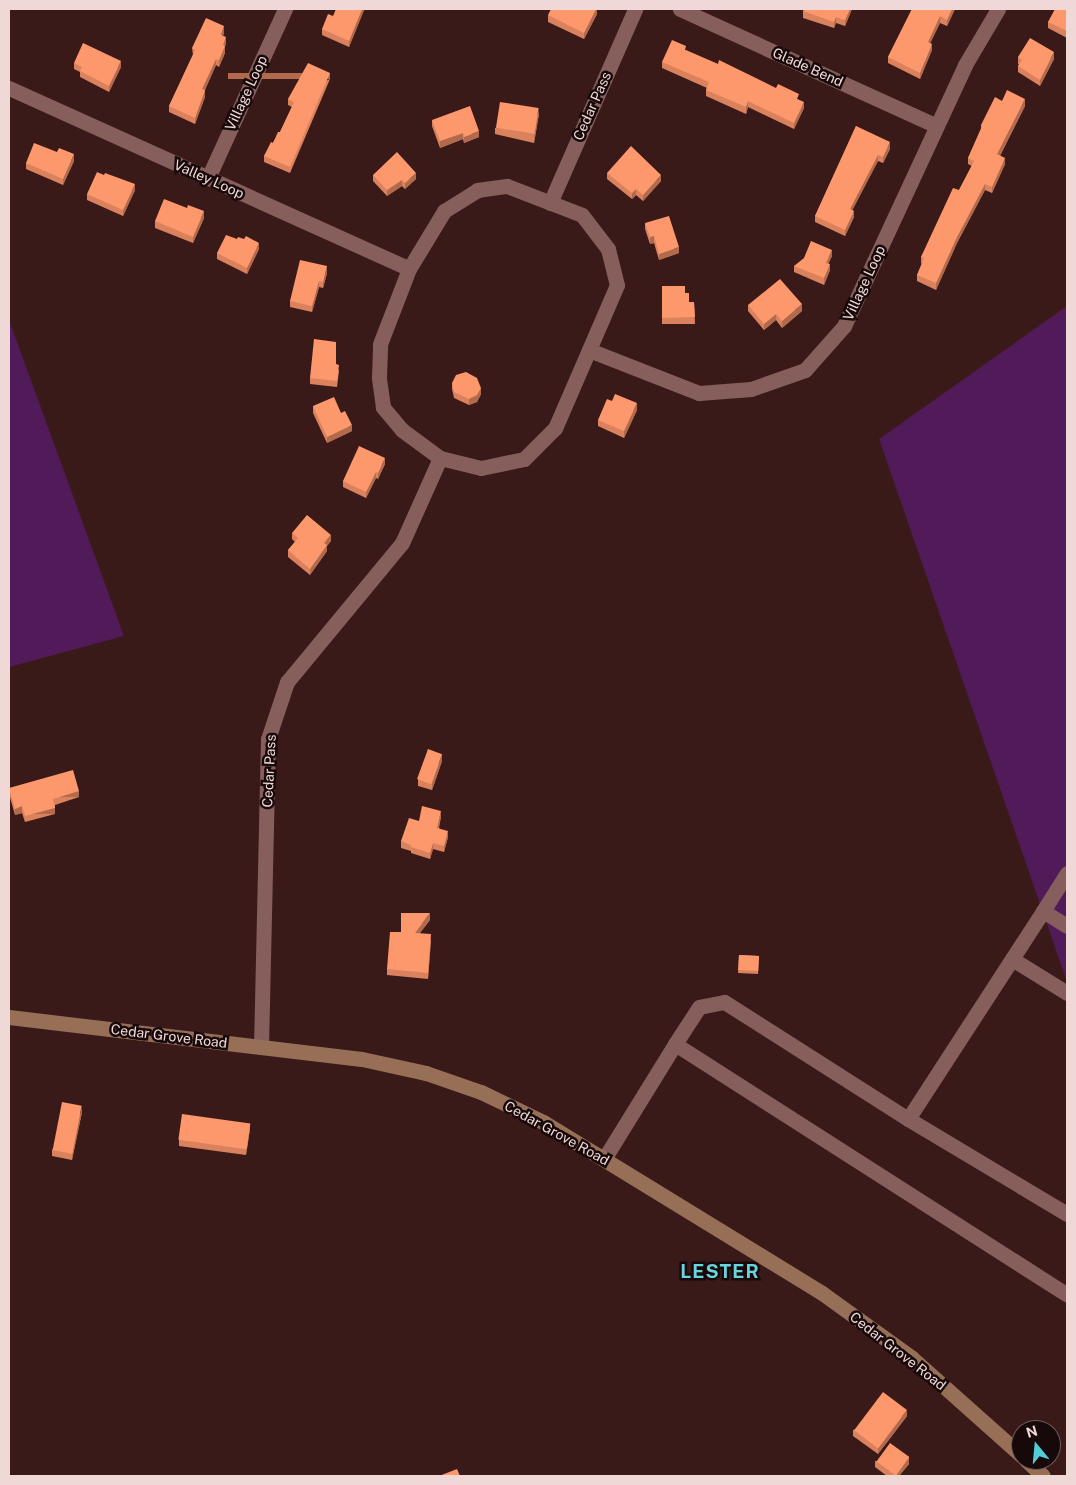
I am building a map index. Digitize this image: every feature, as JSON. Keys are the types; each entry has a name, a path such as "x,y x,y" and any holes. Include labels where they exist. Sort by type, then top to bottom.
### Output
{"main road":[{"name":"Cedar Grove Road","path":"9,1017 362,1059 426,1073 490,1096 543,1122 822,1293 912,1358 1011,1446"}],"street":[{"name":"Village Loop","path":"208,178 285,9"},
{"name":"Cedar Pass","path":"550,203 634,9"},
{"name":"Glade Bend","path":"680,9 937,126"},
{"name":"Village Loop","path":"589,350 699,393 751,389 805,370 844,326 965,65 998,9"},
{"name":"Valley Loop","path":"9,88 409,269"},
{"path":"507,186 550,203 582,215 608,248 617,285 589,350 555,428 524,459 481,468 440,458 402,430 383,407 379,377 380,344 409,269 444,211 477,190 507,186"},
{"name":"Cedar Pass","path":"262,1047 268,739 288,682 402,543 440,458"},
{"path":"908,1119 1067,873"},
{"path":"1043,911 1067,926"},
{"path":"1012,958 1067,993"},
{"path":"604,1159 699,1007 724,1002 908,1119 1067,1214"},
{"path":"675,1044 1067,1295"}],"shaded area":[{"path":"1067,306 1067,982 879,439"},
{"path":"9,320 124,636 9,667"}],"building":[{"path":"336,9 362,9 349,41 322,29 328,14 333,16"},
{"path":"551,9 596,9 584,33 548,15"},
{"path":"804,9 850,9 845,20 836,17 834,22 803,11"},
{"path":"912,9 952,9 947,20 940,16 928,42 932,44 920,73 888,57"},
{"path":"1055,9 1067,9 1067,31 1048,22"},
{"path":"206,18 224,26 221,35 226,37 223,45 225,46 219,60 216,59 202,89 205,90 195,118 169,106 195,50 192,48"},
{"path":"1030,38 1054,52 1040,80 1018,66 1022,60 1018,57"},
{"path":"672,40 686,46 685,50 718,64 719,60 776,88 778,84 799,94 797,99 804,102 794,123 748,101 746,107 706,90 709,82 662,62"},
{"path":"83,43 121,61 109,86 80,71 82,67 74,63"},
{"path":"308,63 330,73 290,167 264,156 271,142 273,143 278,132 280,132 294,102 288,99"},
{"path":"1007,90 1025,99 997,154 1005,158 992,187 985,184 957,237 936,283 917,275 924,258 921,257 953,188 959,190 974,161 968,158 981,125 995,97 1002,101"},
{"path":"500,102 539,108 534,134 496,128"},
{"path":"470,106 479,131 464,137 463,133 440,141 432,120"},
{"path":"856,126 890,142 883,157 878,155 850,209 854,211 845,230 815,216"},
{"path":"34,143 57,152 59,148 74,154 63,179 26,163"},
{"path":"631,146 661,175 643,195 636,189 632,193 607,173"},
{"path":"397,152 416,173 405,183 402,180 387,190 373,175"},
{"path":"97,172 135,184 123,210 87,194"},
{"path":"164,199 187,208 188,205 204,211 193,237 155,221"},
{"path":"669,216 679,247 659,254 654,236 650,237 645,223"},
{"path":"226,235 237,239 238,237 244,239 246,236 259,243 247,268 217,253"},
{"path":"811,241 832,250 826,263 830,264 824,278 794,266 804,258"},
{"path":"300,260 327,266 323,282 319,281 312,306 290,301"},
{"path":"780,279 802,304 782,321 776,314 764,324 748,305"},
{"path":"662,286 685,286 685,293 689,293 689,302 694,302 695,317 662,318"},
{"path":"314,339 336,342 336,364 339,365 337,381 310,378"},
{"path":"466,372 477,378 481,388 477,395 469,399 454,392 452,383 456,375"},
{"path":"615,394 637,403 624,431 598,420 607,399 612,401"},
{"path":"334,397 341,413 345,411 352,425 327,437 313,406"},
{"path":"359,446 385,458 366,492 343,481"},
{"path":"307,515 331,535 324,543 327,545 310,569 288,550 298,538 292,533"},
{"path":"428,749 442,754 431,784 417,779"},
{"path":"73,770 79,791 53,799 55,808 25,816 22,806 15,809 9,788"},
{"path":"422,806 441,811 437,828 448,831 444,846 433,843 430,853 411,847 411,845 401,841 409,818 419,821"},
{"path":"401,913 430,913 415,933 431,934 428,973 387,969 390,932 401,932"},
{"path":"739,955 759,956 758,971 738,970"},
{"path":"62,1102 82,1106 72,1154 53,1150"},
{"path":"182,1114 250,1124 247,1149 178,1140"},
{"path":"883,1392 907,1410 878,1448 854,1430"},
{"path":"890,1443 909,1457 896,1476 876,1462"},
{"path":"457,1469 460,1476 439,1476"}],"district":[{"name":"LESTER","path":"720,1272"}]}
